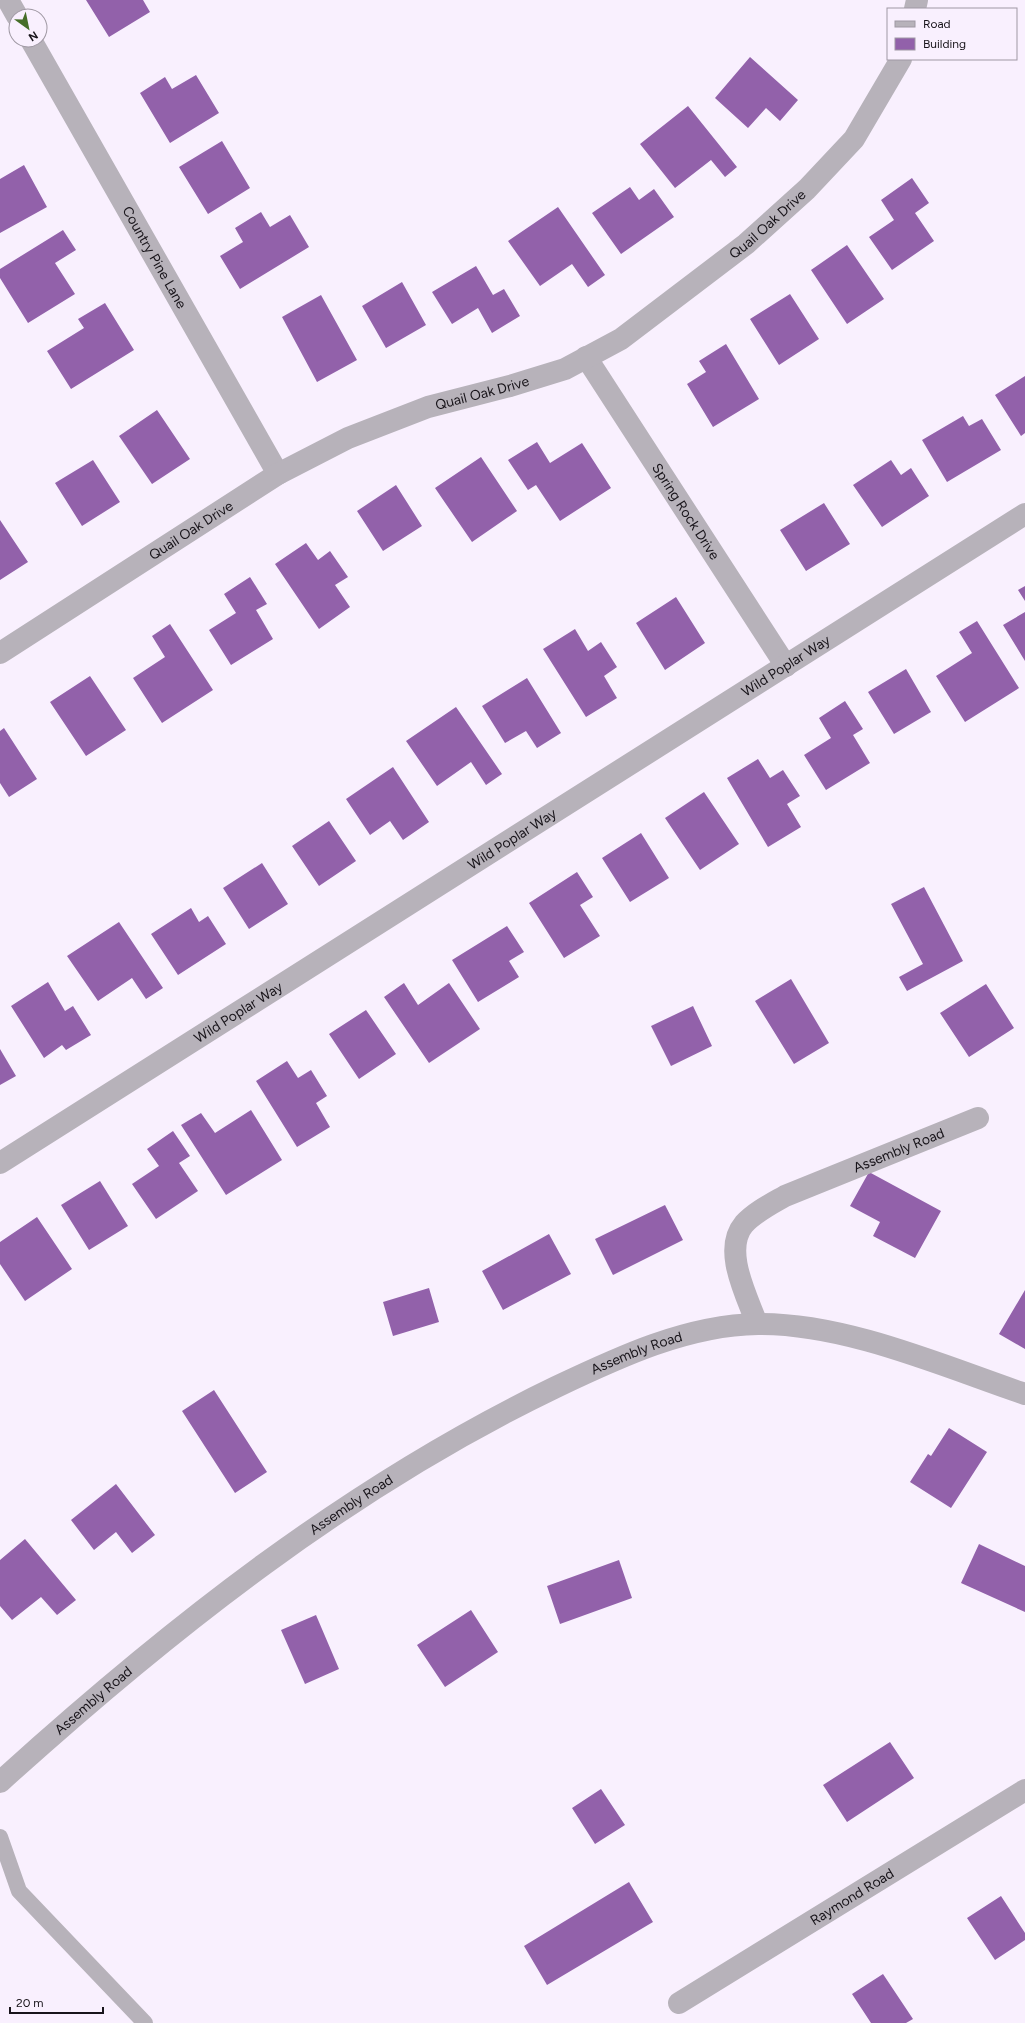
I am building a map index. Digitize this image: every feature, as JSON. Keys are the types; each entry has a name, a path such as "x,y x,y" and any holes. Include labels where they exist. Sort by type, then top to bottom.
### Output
{"street":[{"name":"Country Pine Lane","path":"36,48 278,474"},
{"name":"Quail Oak Drive","path":"0,653 278,474 348,438 428,407 510,386 565,369 621,339 740,249 807,189 854,139 900,60"},
{"name":"Spring Rock Drive","path":"586,357 786,666"},
{"name":"Wild Poplar Way","path":"0,1163 1025,514"},
{"name":"Assembly Road","path":"756,1324 735,1260 735,1241 744,1224 761,1210 785,1196 978,1118"},
{"name":"Assembly Road","path":"0,1782 135,1664 228,1591 349,1505 414,1463 530,1399 623,1357 662,1342 695,1333 756,1324 788,1326 854,1338 908,1354 1025,1394"},
{"name":"Raymond Road","path":"679,2003 1025,1790"}],"lane":[{"path":"0,1837 19,1892 145,2023"}],"building":[{"path":"86,0 143,0 150,12 109,37"},
{"path":"750,57 798,100 780,121 766,108 748,128 715,98"},
{"path":"196,75 219,113 170,143 140,93 165,77 172,89"},
{"path":"688,106 737,167 725,177 711,160 675,188 640,144"},
{"path":"222,141 250,188 208,214 179,167"},
{"path":"24,165 47,207 0,233 0,179"},
{"path":"912,178 929,203 915,213 934,241 892,270 869,237 894,220 881,200"},
{"path":"630,187 639,200 654,189 674,217 621,254 592,213"},
{"path":"558,207 605,275 588,287 572,264 540,286 508,241"},
{"path":"261,212 270,227 290,215 309,247 240,289 220,256 243,242 235,228"},
{"path":"63,230 76,250 55,263 75,294 28,323 0,278 0,269"},
{"path":"847,245 884,299 847,324 811,270"},
{"path":"476,266 493,295 504,289 520,316 492,333 478,308 452,324 432,292"},
{"path":"402,282 426,325 386,348 362,306"},
{"path":"790,294 819,339 779,365 750,319"},
{"path":"321,295 357,360 317,382 282,317"},
{"path":"105,303 134,350 71,389 47,351 84,328 78,319"},
{"path":"726,344 759,399 713,427 687,384 706,372 699,361"},
{"path":"1025,376 1025,433 1021,436 995,395"},
{"path":"157,410 190,459 152,484 119,436"},
{"path":"963,416 969,426 982,419 1001,450 947,482 922,440"},
{"path":"537,442 550,463 582,443 611,488 560,521 536,485 528,490 508,460"},
{"path":"481,457 517,511 472,542 435,488"},
{"path":"93,460 120,502 82,526 55,483"},
{"path":"891,460 901,475 911,468 929,496 882,527 853,485"},
{"path":"396,485 422,526 383,551 357,511"},
{"path":"824,503 850,544 806,571 780,530"},
{"path":"0,520 28,562 0,580"},
{"path":"306,543 318,560 330,551 348,577 335,585 350,607 319,629 275,564"},
{"path":"250,577 267,604 256,610 273,639 231,665 209,630 236,613 224,594"},
{"path":"1025,586 1025,601 1018,590"},
{"path":"676,597 705,643 665,670 636,623"},
{"path":"1025,612 1025,661 1003,625"},
{"path":"977,621 1019,688 965,722 936,676 972,653 959,632"},
{"path":"170,624 213,690 162,723 133,678 165,657 152,636"},
{"path":"575,629 588,651 601,642 617,667 604,676 617,698 586,717 543,649"},
{"path":"906,669 931,712 894,734 868,692"},
{"path":"90,676 126,730 86,756 50,702"},
{"path":"527,678 561,733 537,748 526,731 505,743 482,706"},
{"path":"845,701 863,729 853,735 870,763 826,790 804,755 831,738 819,718"},
{"path":"456,707 502,774 486,785 471,762 437,786 406,741"},
{"path":"4,728 37,779 9,797 0,783 0,731"},
{"path":"758,759 770,778 783,770 800,796 787,804 801,827 768,847 727,778"},
{"path":"393,767 429,822 403,840 390,821 370,835 346,799"},
{"path":"704,792 739,844 700,870 665,818"},
{"path":"329,821 356,861 319,886 292,846"},
{"path":"641,833 669,878 630,902 602,858"},
{"path":"262,863 288,904 249,929 223,888"},
{"path":"577,872 593,897 580,905 600,936 564,958 529,903"},
{"path":"924,887 963,961 907,991 899,977 923,964 891,904"},
{"path":"191,908 199,922 208,916 226,944 178,975 151,934"},
{"path":"119,922 163,988 146,999 132,978 98,1001 67,956"},
{"path":"507,926 524,952 509,961 519,977 478,1002 452,960"},
{"path":"791,979 829,1043 794,1064 755,1001"},
{"path":"48,982 65,1011 73,1006 91,1035 66,1050 62,1045 44,1058 11,1006"},
{"path":"404,983 418,1005 449,983 480,1029 429,1063 384,997"},
{"path":"986,984 1014,1028 969,1057 940,1013"},
{"path":"693,1006 712,1046 671,1066 651,1026"},
{"path":"366,1010 396,1054 359,1079 329,1034"},
{"path":"0,1049 16,1076 0,1085"},
{"path":"287,1061 298,1078 311,1070 327,1096 316,1103 330,1127 297,1147 256,1081"},
{"path":"251,1110 282,1160 226,1195 181,1125 201,1113 215,1133"},
{"path":"173,1131 190,1156 179,1163 198,1191 156,1219 132,1184 159,1166 147,1149"},
{"path":"869,1172 941,1211 915,1258 873,1236 880,1222 850,1206"},
{"path":"100,1181 128,1226 89,1250 61,1205"},
{"path":"665,1205 683,1240 613,1275 595,1239"},
{"path":"37,1217 72,1269 25,1301 0,1264 0,1242"},
{"path":"549,1234 571,1274 503,1310 482,1271"},
{"path":"429,1288 439,1322 393,1336 383,1302"},
{"path":"1025,1290 1025,1349 999,1334"},
{"path":"214,1390 267,1472 235,1493 182,1411"},
{"path":"949,1428 987,1452 951,1508 910,1482 928,1454 931,1456"},
{"path":"116,1484 155,1535 132,1553 116,1532 94,1550 71,1520"},
{"path":"25,1539 76,1600 57,1615 41,1597 12,1620 0,1606 0,1560"},
{"path":"979,1544 1025,1566 1025,1612 961,1583"},
{"path":"619,1560 632,1598 560,1624 547,1586"},
{"path":"471,1610 498,1652 445,1687 417,1645"},
{"path":"316,1615 339,1669 305,1684 281,1630"},
{"path":"890,1742 914,1778 847,1822 823,1785"},
{"path":"601,1789 625,1825 595,1844 572,1808"},
{"path":"629,1882 653,1922 547,1985 524,1946"},
{"path":"1001,1896 1025,1933 1025,1940 995,1960 967,1918"},
{"path":"883,1974 913,2019 906,2023 871,2023 852,1994"}]}
